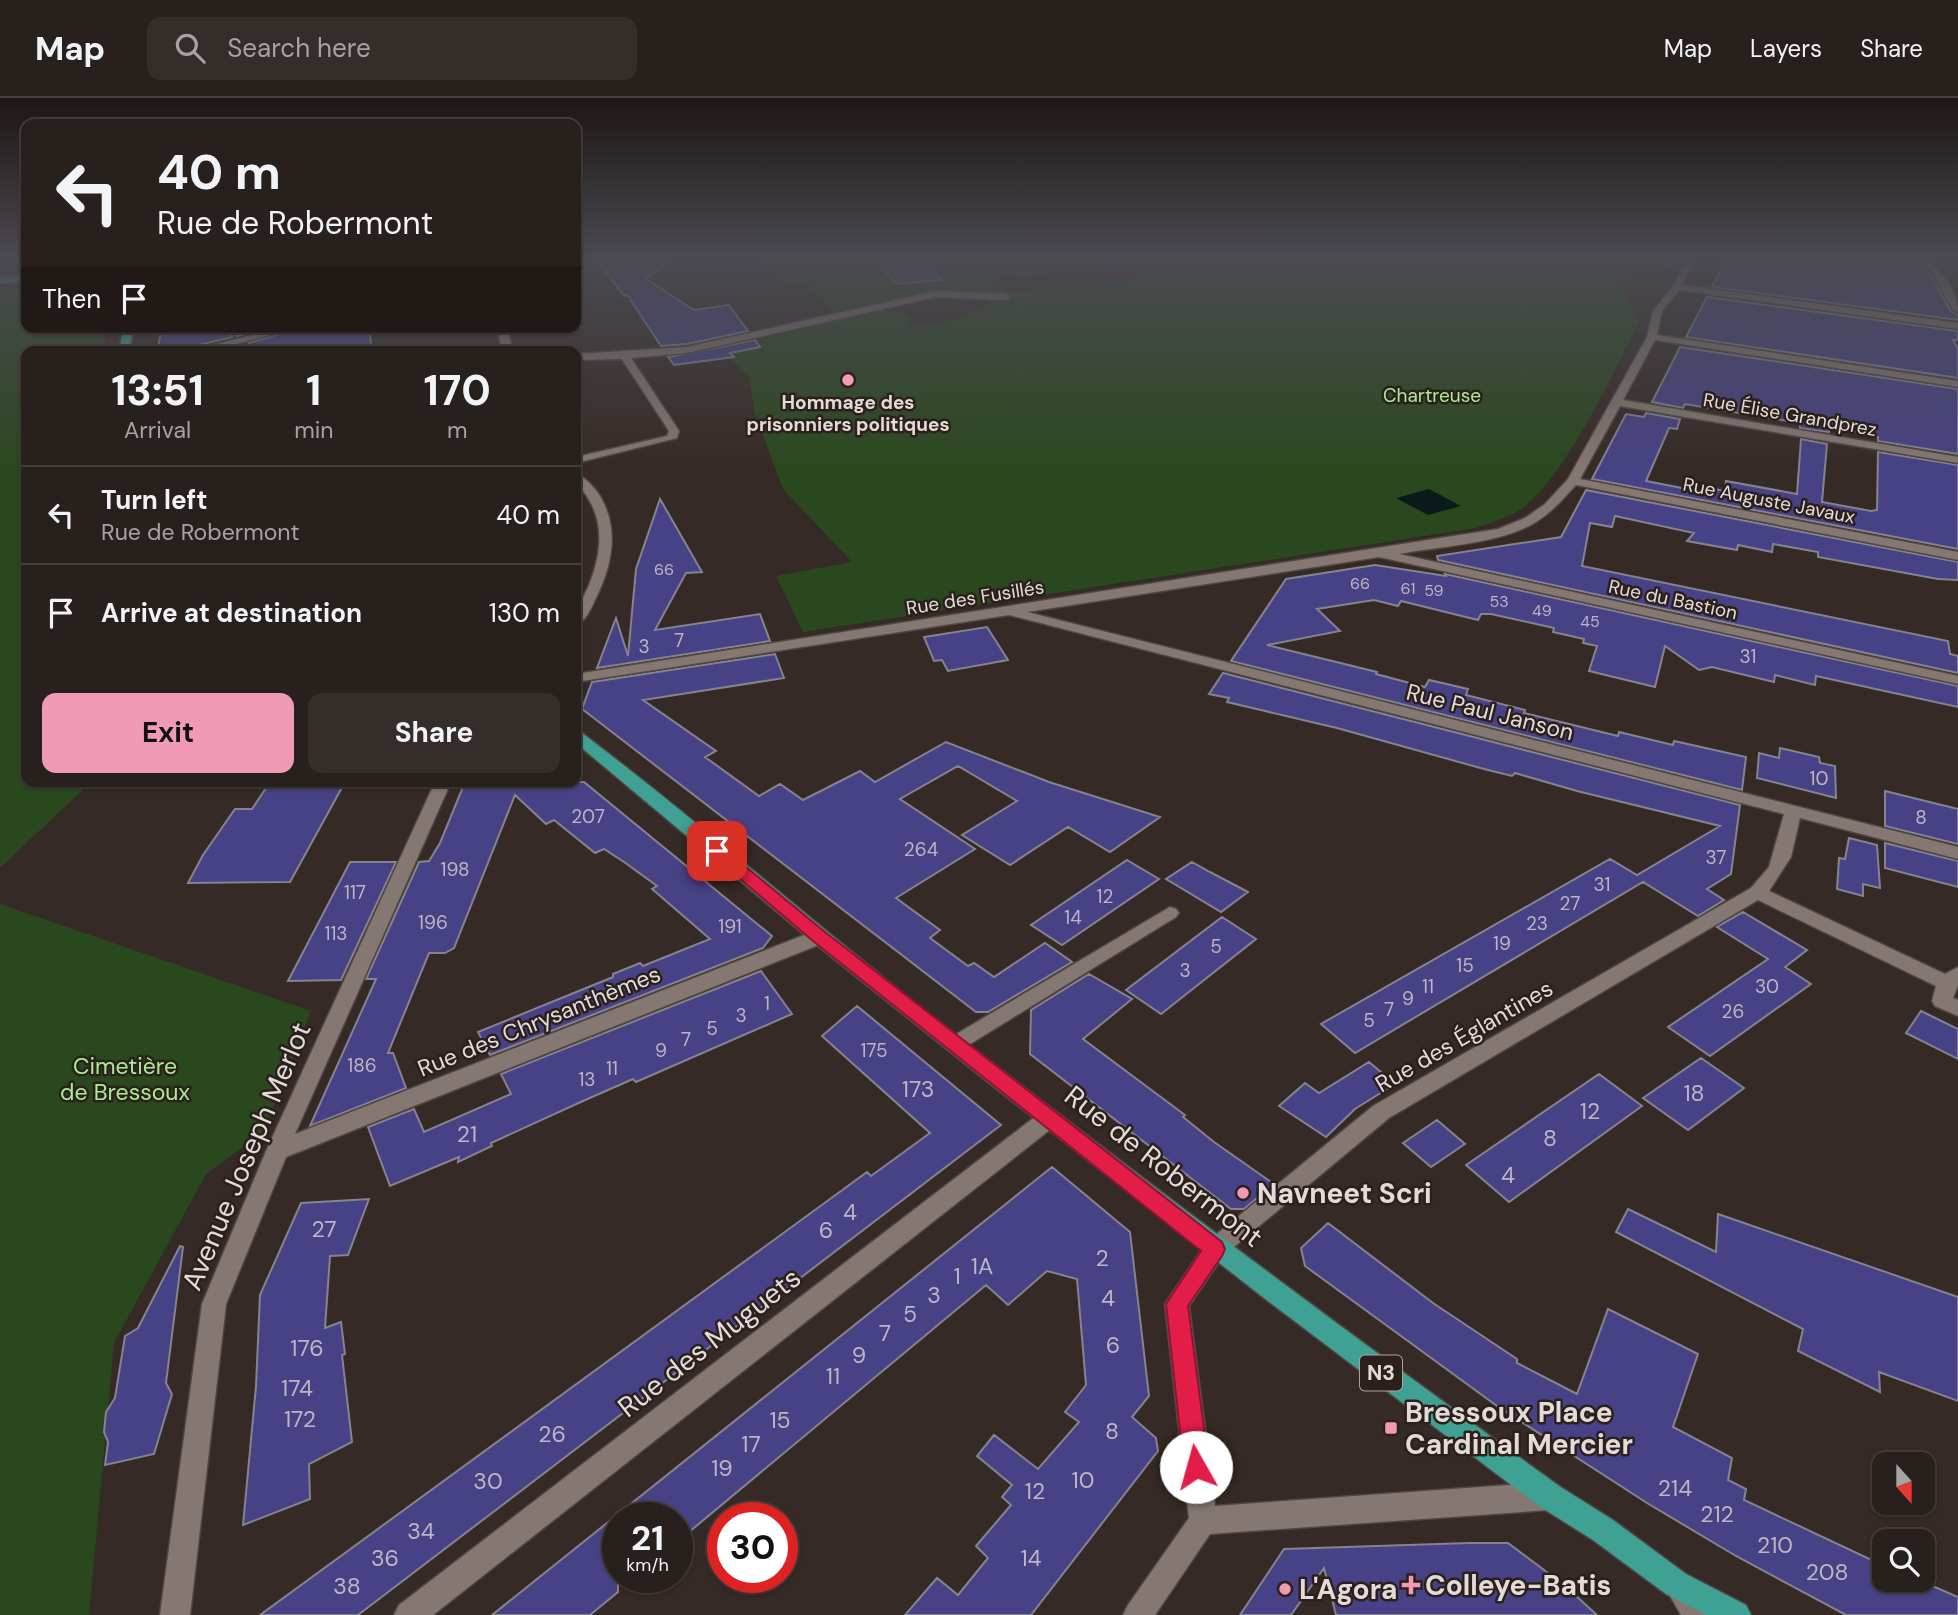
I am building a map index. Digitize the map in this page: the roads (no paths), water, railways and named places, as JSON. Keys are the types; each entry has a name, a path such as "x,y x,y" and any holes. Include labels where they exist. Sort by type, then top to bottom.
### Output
{"main road":[{"name":"Rue de Robermont","path":"581,740 819,937 1215,1249 1549,1496 1603,1530 1676,1584 1736,1615"}],"street":[{"path":"581,357 687,350 786,328"},
{"name":"Rue des Fusillés","path":"581,677 1011,612 1501,532 1529,522 1549,507 1573,481 1654,328"},
{"path":"218,346 271,333"},
{"path":"1651,337 1958,384"},
{"path":"581,459 672,438 674,431 625,356"},
{"name":"Rue Élise Grandprez","path":"1616,402 1958,460"},
{"name":"Rue Auguste Javaux","path":"1573,481 1958,556"},
{"path":"581,483 596,500 607,531 605,561 596,589 581,613"},
{"name":"Rue du Bastion","path":"1380,552 1423,564 1958,680"},
{"name":"Rue Paul Janson","path":"1011,612 1958,853"},
{"name":"Avenue Joseph Merlot","path":"175,1615 214,1304 277,1151 441,787"},
{"name":"Rue des Églantines","path":"1203,1521 1177,1304 1215,1249 1381,1112 1757,892 1769,882 1786,850 1793,813"},
{"path":"1757,892 1952,978 1942,1001 1958,1009"},
{"path":"956,1044 1170,913"},
{"name":"Rue des Chrysanthèmes","path":"277,1151 819,937"},
{"name":"Rue des Muguets","path":"409,1615 1048,1119"},
{"path":"1138,1615 1203,1521 1549,1496"},
{"path":"1676,1584 1699,1615"}],"place":[{"name":"Hommage des prisonniers politiques","path":"848,380"},
{"name":"Navneet Scri","path":"1243,1193"},
{"name":"Bressoux Place Cardinal Mercier","path":"1391,1428"},
{"name":"Colleye-Batis","path":"1411,1585"},
{"name":"L'Agora","path":"1285,1589"}],"park label":[{"name":"Chartreuse","path":"1432,395"},
{"name":"Cimetière de Bressoux","path":"125,1079"}]}
